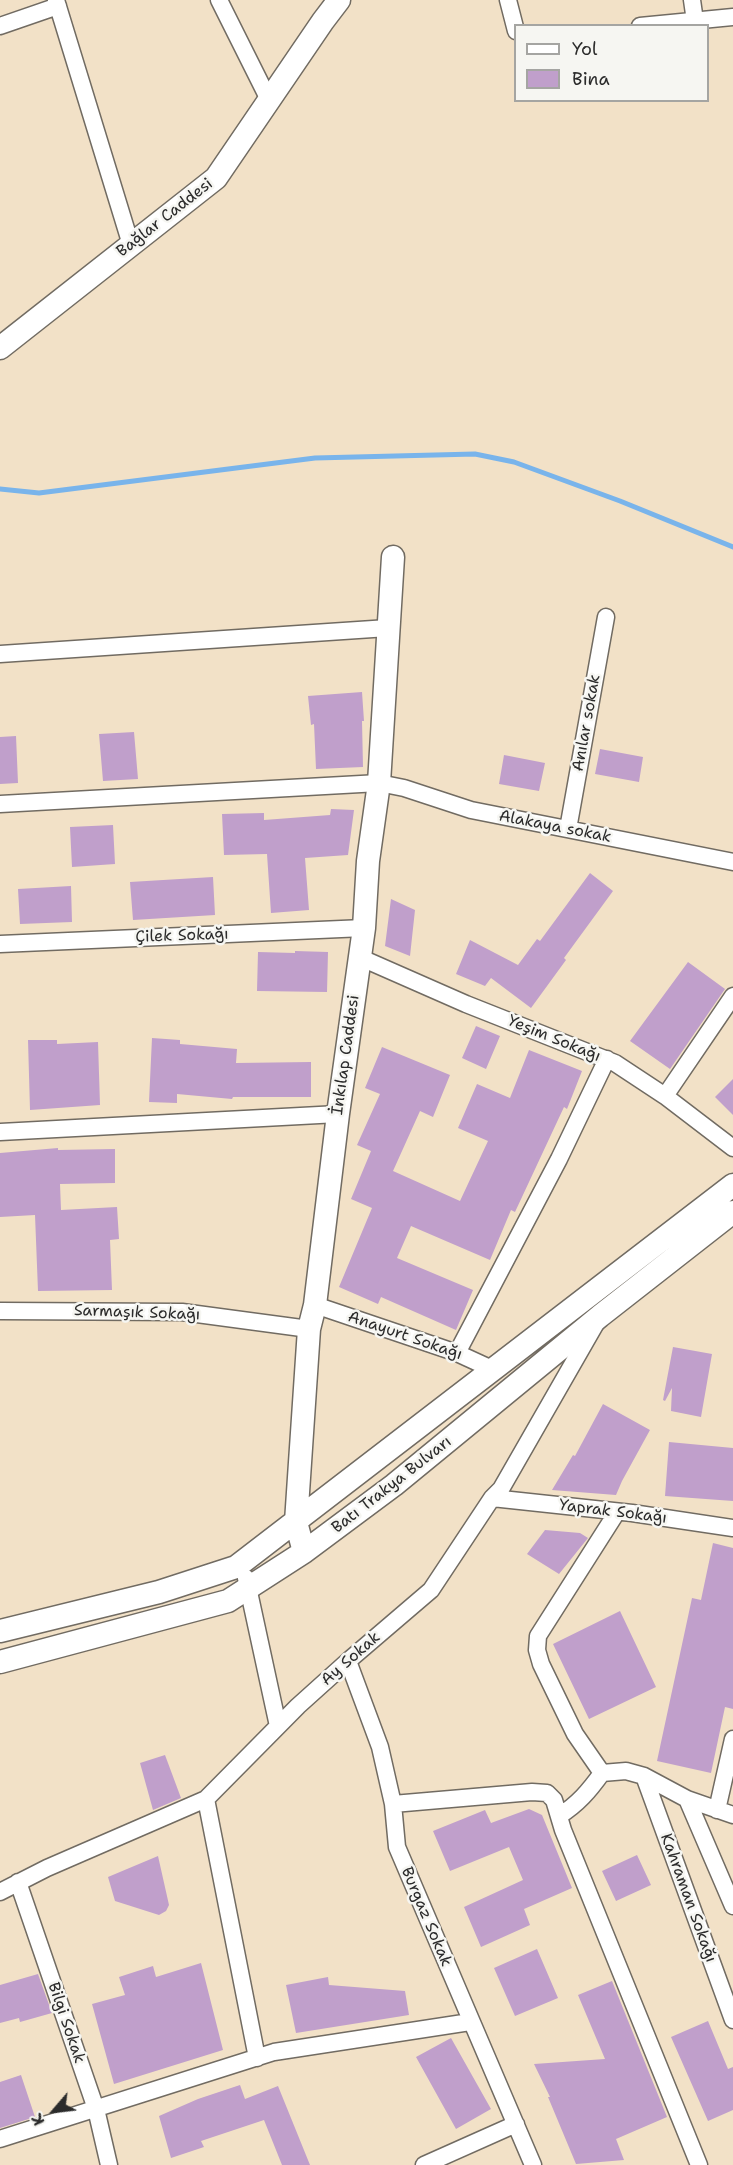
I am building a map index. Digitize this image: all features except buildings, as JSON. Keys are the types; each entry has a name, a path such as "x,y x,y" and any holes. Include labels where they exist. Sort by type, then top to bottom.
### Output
{"main road":[{"name":"Bağlar Caddesi","path":"0,348 216,178 339,0"},
{"name":"İnkılap Caddesi","path":"304,1552 296,1522 309,1329 315,1305 338,1114 364,928 368,861 379,783 393,557"},
{"name":"Batı Trakya Bulvarı","path":"0,1631 159,1592 236,1567 733,1185"},
{"name":"Batı Trakya Bulvarı","path":"0,1662 228,1601 304,1552 394,1485 600,1316 733,1212"}],"street":[{"path":"219,0 269,100"},
{"path":"507,0 514,24"},
{"path":"692,0 695,21"},
{"path":"0,26 57,3 131,245"},
{"path":"662,24 733,17"},
{"name":"Anılar sokak","path":"568,829 606,617"},
{"path":"0,654 388,628"},
{"name":"Alakaya sokak","path":"0,804 379,783 404,788 471,810 733,862"},
{"name":"Çilek Sokağı","path":"0,944 364,928"},
{"name":"Yeşim Sokağı","path":"360,957 466,1004 615,1063 665,1096 733,1148"},
{"path":"665,1096 733,996"},
{"path":"457,1353 559,1159 607,1059"},
{"path":"0,1132 338,1114"},
{"name":"Anayurt Sokağı","path":"315,1305 457,1353 494,1370"},
{"name":"Sarmaşık Sokağı","path":"0,1311 182,1312 309,1329"},
{"name":"Ay Sokak","path":"0,1892 47,1868 206,1799 278,1726 348,1661 431,1590 492,1498 501,1489 600,1316"},
{"name":"Yaprak Sokağı","path":"492,1498 733,1528"},
{"path":"602,1773 575,1734 541,1664 537,1650 538,1636 617,1512"},
{"path":"243,1562 278,1726"},
{"name":"Burgaz Sokak","path":"348,1661 380,1747 393,1804 396,1847 533,2165"},
{"path":"559,1816 586,1795 602,1773 626,1771 644,1776 687,1799 725,1812 733,1739"},
{"name":"Kahraman Sokağı","path":"644,1776 733,2020"},
{"path":"393,1804 532,1792 547,1793 554,1800 563,1830 699,2165"},
{"path":"206,1799 257,2058"},
{"path":"687,1799 733,1906"},
{"name":"Bilgi Sokak","path":"18,1882 96,2109 109,2165"},
{"path":"0,2139 274,2052 470,2022"},
{"path":"424,2165 516,2124"}],"waterway":[{"path":"0,489 39,493 315,458 475,454 514,462 620,501 733,547"}]}
